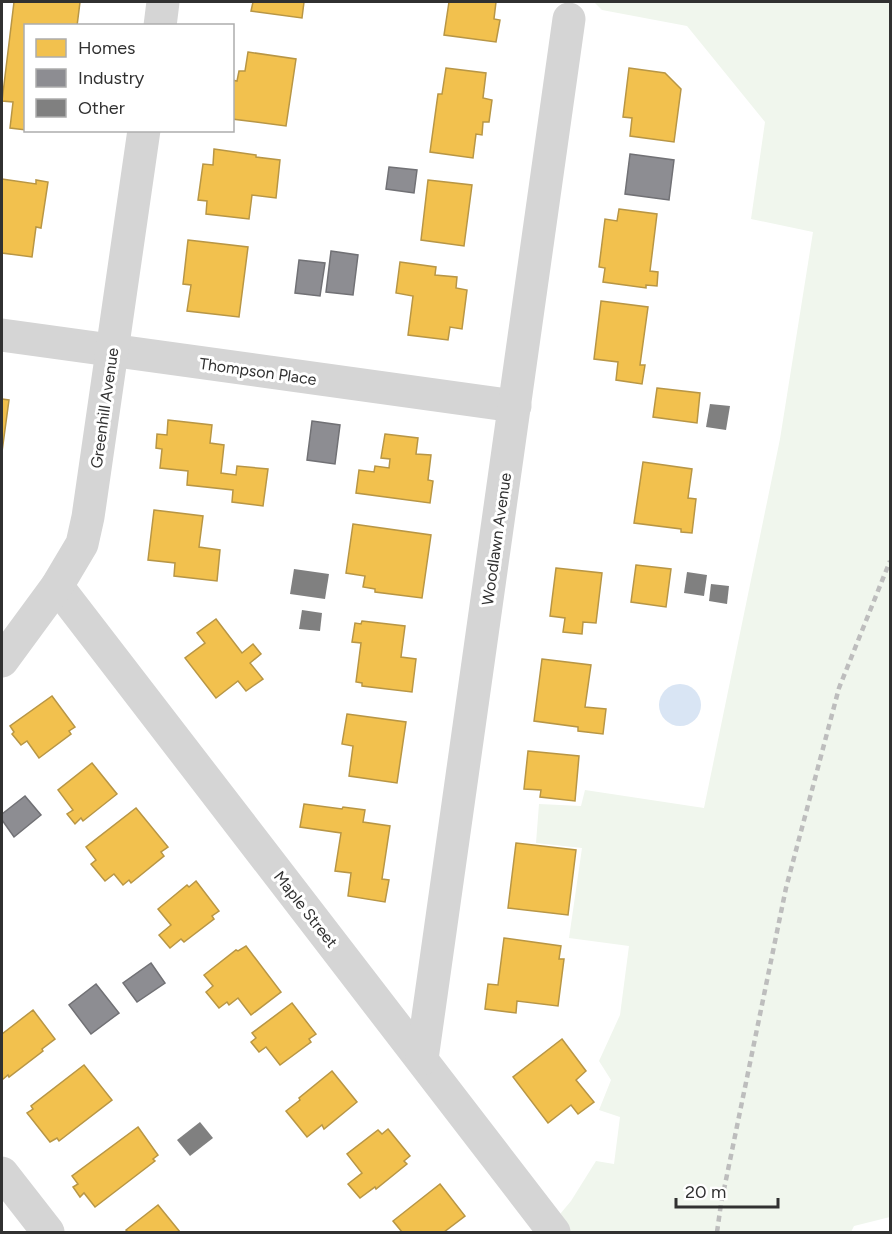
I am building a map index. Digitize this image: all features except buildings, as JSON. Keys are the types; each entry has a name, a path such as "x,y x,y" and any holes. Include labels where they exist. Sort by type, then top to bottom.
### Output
{"street":[{"path":"160,24 163,2"},
{"name":"Woodlawn Avenue","path":"422,1059 569,19"},
{"name":"Greenhill Avenue","path":"2,661 57,586 82,544 88,517 144,132"},
{"name":"Thompson Place","path":"2,335 515,406"},
{"name":"Maple Street","path":"57,586 554,1233"},
{"path":"2,1173 48,1233"}],"shaded area":[{"path":"594,2 890,2 890,1217 854,1226 851,1232 554,1232 550,1226 571,1201 596,1161 614,1164 620,1117 599,1110 611,1080 599,1061 620,1015 629,946 569,938 582,848 536,843 539,804 581,806 585,790 704,808 780,439 813,232 751,219 765,122 687,26 602,10"}],"water":[{"path":"680,684 695,690 701,705 695,720 680,726 665,720 659,705 665,690"}],"railway":[{"path":"717,1232 786,888 839,688 890,561"}]}
